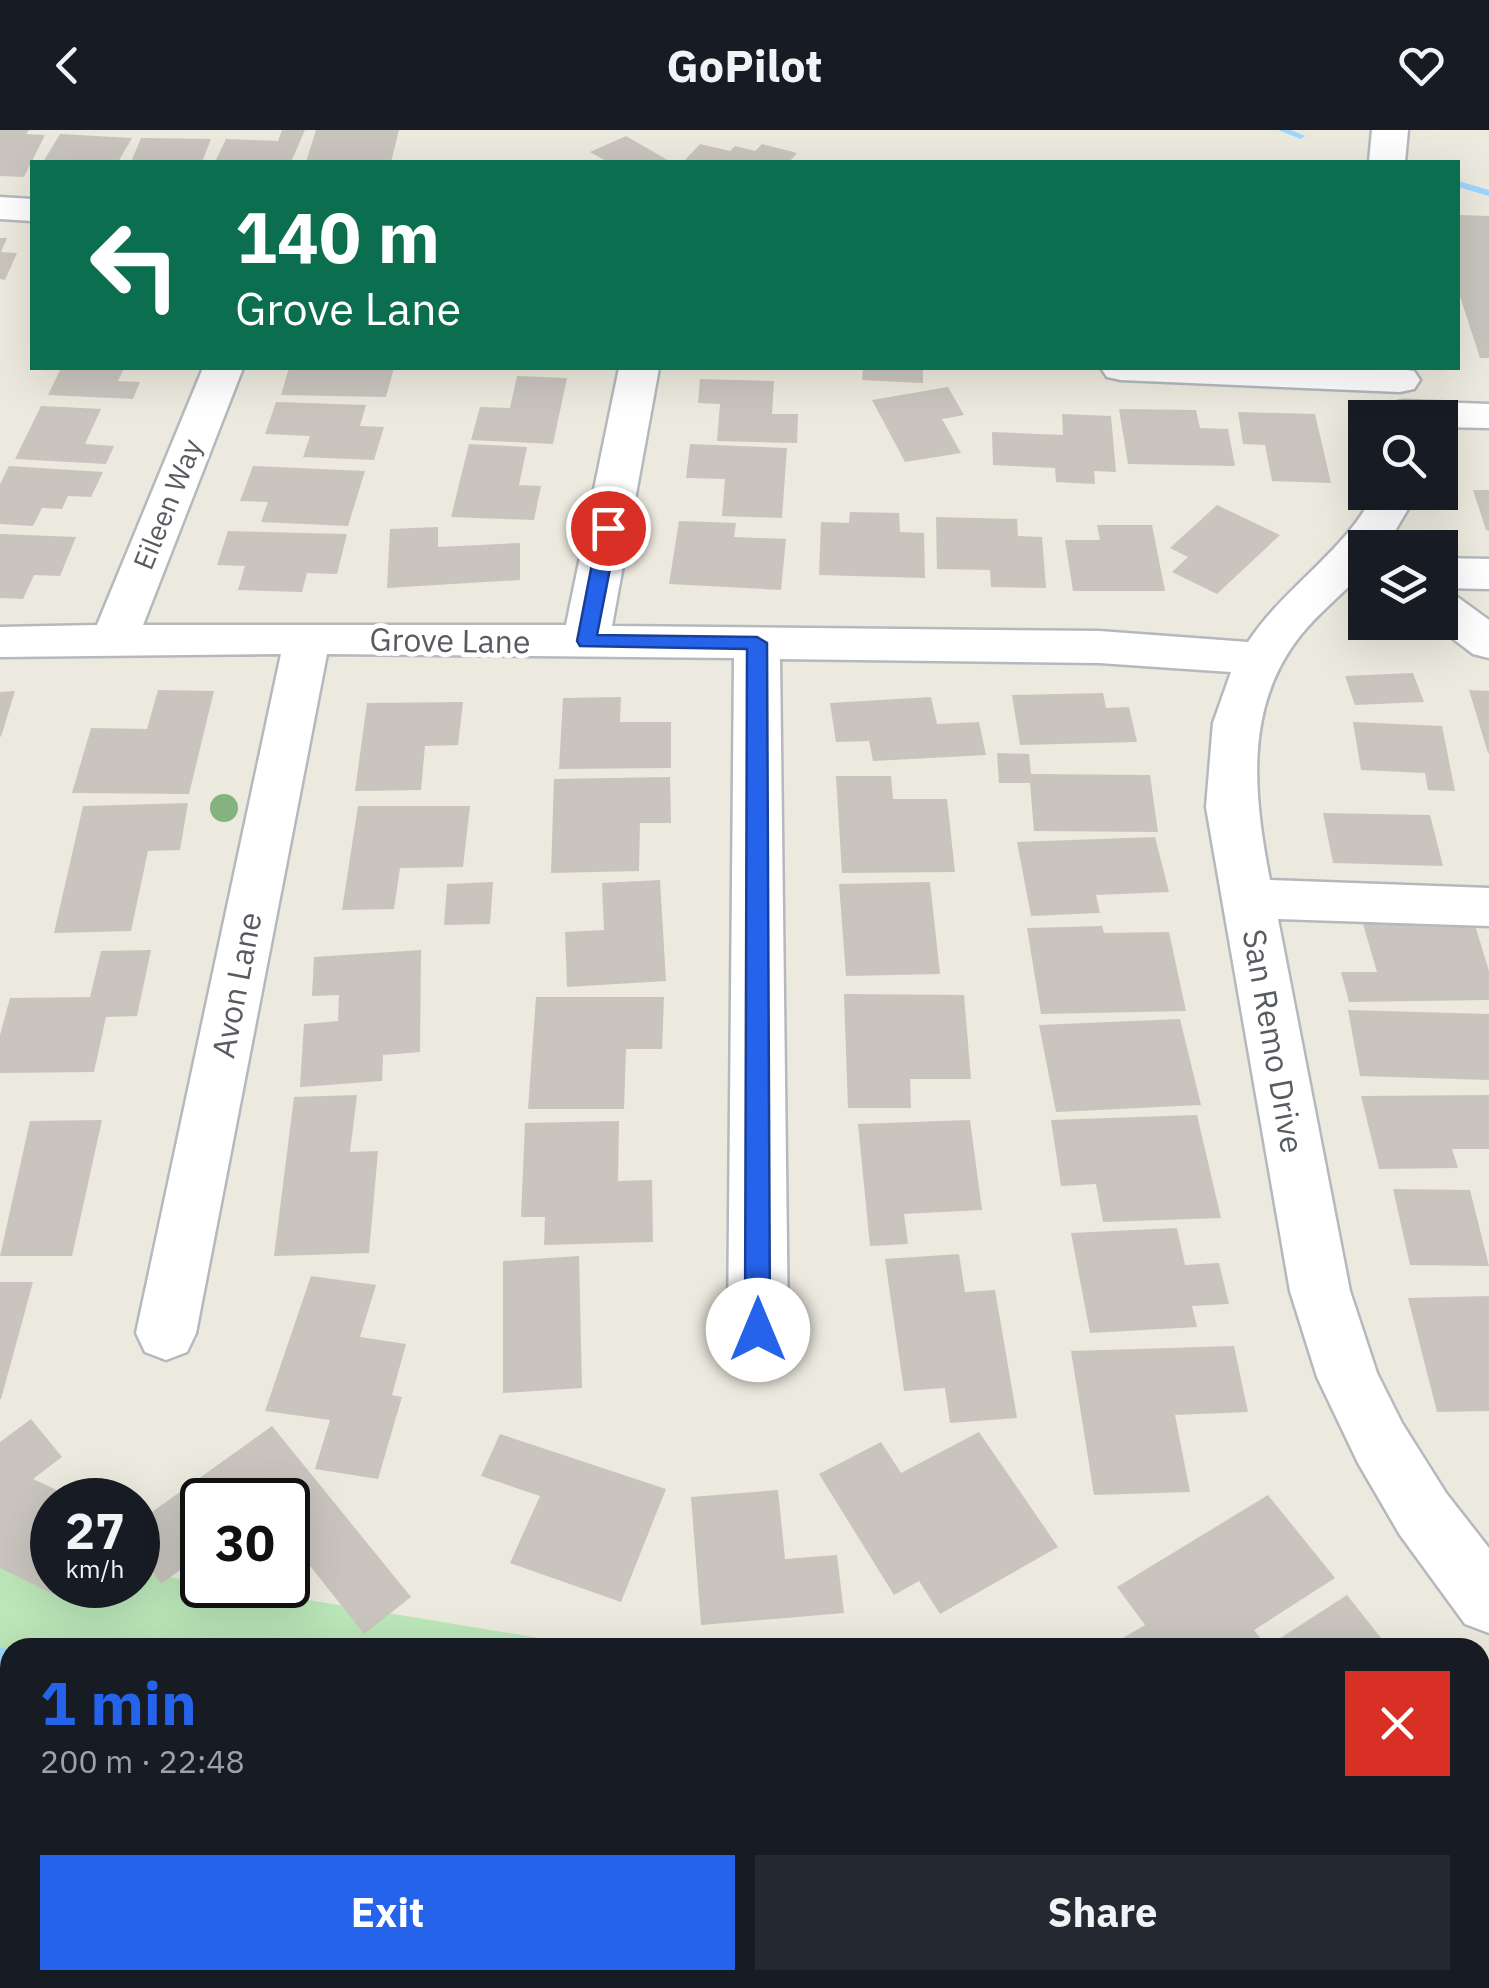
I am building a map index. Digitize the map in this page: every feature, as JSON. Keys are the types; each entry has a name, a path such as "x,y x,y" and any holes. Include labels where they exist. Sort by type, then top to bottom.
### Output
{"street":[{"path":"1388,160 1390,130"},
{"path":"0,208 30,210"},
{"name":"Eileen Way","path":"113,642 221,370"},
{"path":"586,641 639,370"},
{"path":"1143,370 1401,394 1489,416"},
{"name":"San Remo Drive","path":"1348,567 1301,606 1260,658 1240,703 1229,770 1248,900 1320,1291 1348,1377 1380,1443 1422,1514 1489,1601"},
{"path":"1458,573 1489,574"},
{"path":"1458,621 1489,644"},
{"name":"Grove Lane","path":"0,642 307,638 1099,646 1260,658"},
{"name":"Avon Lane","path":"166,1332 307,638"},
{"path":"757,643 758,1330"},
{"path":"1248,900 1489,908"}],"green space":[{"path":"0,1549 30,1554 30,1608 160,1608 160,1576 180,1579 180,1608 310,1608 310,1600 539,1638 0,1638"}],"building":[{"path":"0,130 29,130 26,134 45,135 24,177 0,176"},
{"path":"282,130 305,130 292,160 216,160 226,139 278,141"},
{"path":"316,130 399,130 392,160 307,160"},
{"path":"60,134 132,138 119,160 44,160"},
{"path":"626,136 668,160 604,160 590,152"},
{"path":"141,138 211,139 203,160 132,160"},
{"path":"700,144 730,151 735,146 755,151 762,144 797,153 791,160 685,160"},
{"path":"1460,215 1489,216 1489,358 1480,358 1460,296"},
{"path":"0,238 7,238 1,252 17,253 5,280 0,279"},
{"path":"60,370 123,370 118,381 140,382 133,399 48,395"},
{"path":"288,370 393,370 386,397 281,395"},
{"path":"863,370 923,370 923,383 862,380"},
{"path":"517,376 567,378 553,444 471,440 480,407 510,408"},
{"path":"700,379 774,381 772,414 798,414 797,443 717,441 720,404 698,403"},
{"path":"948,387 964,415 942,419 961,453 905,462 872,400"},
{"path":"276,402 366,405 360,426 384,427 374,460 303,457 310,436 265,434"},
{"path":"41,406 101,409 85,444 114,446 106,464 15,459"},
{"path":"1119,409 1196,410 1200,428 1228,429 1235,466 1128,464"},
{"path":"1238,412 1315,414 1331,483 1272,481 1265,445 1243,444"},
{"path":"1062,414 1111,416 1116,472 1094,471 1095,484 1056,482 1055,468 993,465 992,432 1063,435"},
{"path":"469,444 527,447 519,485 541,486 534,520 451,517"},
{"path":"690,444 787,448 782,518 722,516 725,479 686,478"},
{"path":"9,466 103,472 91,497 68,496 62,509 42,508 33,526 0,524 0,484"},
{"path":"253,466 365,471 348,526 261,522 268,502 240,501"},
{"path":"1473,490 1489,490 1489,531 1486,530"},
{"path":"1217,505 1280,535 1217,594 1172,572 1188,557 1170,548"},
{"path":"850,512 899,513 900,532 924,533 925,578 819,575 821,522 849,523"},
{"path":"936,517 1017,519 1018,536 1042,537 1046,588 991,587 990,570 937,569"},
{"path":"679,521 736,523 734,537 786,539 781,590 669,584"},
{"path":"1097,525 1152,525 1165,591 1073,591 1065,540 1100,540"},
{"path":"438,527 438,547 520,543 520,580 387,588 390,529"},
{"path":"228,531 347,534 337,574 307,573 302,592 238,590 245,566 217,565"},
{"path":"0,534 76,537 60,576 34,575 23,599 0,598"},
{"path":"1413,673 1424,702 1355,705 1345,676"},
{"path":"158,690 214,691 189,794 72,793 91,728 147,729"},
{"path":"1469,690 1489,691 1489,753 1488,753"},
{"path":"15,691 1,737 0,692"},
{"path":"1103,693 1106,708 1129,707 1137,742 1020,745 1012,695"},
{"path":"621,697 620,722 671,722 671,768 559,769 563,698"},
{"path":"931,697 937,724 979,722 986,755 873,761 869,741 836,742 830,703"},
{"path":"463,702 458,745 425,746 421,790 355,791 367,703"},
{"path":"1353,722 1442,726 1455,791 1428,790 1425,773 1361,770"},
{"path":"997,753 1029,754 1031,774 1150,775 1158,832 1034,831 1030,783 999,783"},
{"path":"836,776 891,776 893,799 947,799 955,872 842,873"},
{"path":"670,777 671,823 640,823 639,871 551,873 554,779"},
{"path":"188,803 180,850 148,851 131,931 54,933 83,806"},
{"path":"358,806 470,806 463,867 400,868 394,909 342,910"},
{"path":"1323,813 1430,815 1443,866 1333,863"},
{"path":"1155,837 1169,892 1096,895 1100,913 1031,916 1017,842"},
{"path":"660,880 666,981 567,987 565,932 604,930 602,883"},
{"path":"493,882 490,924 444,925 447,884"},
{"path":"930,882 940,974 846,976 839,884"},
{"path":"1474,922 1489,971 1489,1000 1349,1002 1341,972 1377,972 1363,924"},
{"path":"1102,926 1104,933 1169,932 1186,1011 1041,1014 1027,928"},
{"path":"151,950 137,1016 106,1017 94,1072 0,1073 0,1035 10,998 90,997 101,951"},
{"path":"421,950 420,1052 383,1055 382,1081 300,1087 304,1024 338,1021 339,995 312,996 314,957"},
{"path":"844,994 964,995 971,1079 910,1079 911,1108 848,1108"},
{"path":"536,997 664,997 662,1049 626,1049 624,1109 528,1109"},
{"path":"1348,1010 1489,1014 1489,1080 1360,1076"},
{"path":"1180,1019 1201,1105 1056,1112 1039,1025"},
{"path":"357,1095 350,1152 378,1151 369,1253 274,1256 294,1097"},
{"path":"1489,1095 1489,1149 1452,1149 1458,1168 1379,1169 1361,1096"},
{"path":"1197,1115 1221,1218 1103,1222 1096,1184 1061,1186 1051,1120"},
{"path":"102,1120 72,1256 0,1256 30,1121"},
{"path":"970,1120 982,1210 904,1214 908,1244 870,1246 858,1124"},
{"path":"619,1121 618,1181 652,1180 653,1242 544,1245 545,1217 521,1217 525,1123"},
{"path":"1393,1189 1470,1190 1489,1266 1410,1265"},
{"path":"1177,1228 1185,1265 1219,1263 1229,1304 1192,1306 1197,1327 1090,1333 1071,1233"},
{"path":"959,1254 965,1292 995,1290 1017,1418 950,1423 945,1388 904,1391 885,1259"},
{"path":"579,1256 582,1388 503,1393 503,1261"},
{"path":"311,1276 376,1285 360,1337 406,1344 392,1395 402,1397 378,1479 315,1469 330,1420 265,1411"},
{"path":"0,1282 33,1282 1,1399 0,1399"},
{"path":"1489,1296 1489,1411 1437,1412 1408,1298"},
{"path":"1234,1346 1248,1412 1175,1415 1190,1492 1094,1495 1071,1351"},
{"path":"31,1419 62,1457 30,1478 30,1583 0,1568 0,1442"},
{"path":"272,1426 411,1597 364,1634 310,1566 310,1478 199,1478"},
{"path":"979,1432 1058,1547 940,1614 919,1581 894,1595 819,1474 881,1442 901,1473"},
{"path":"500,1434 666,1489 621,1602 510,1563 540,1496 481,1476"},
{"path":"778,1490 785,1559 837,1555 844,1613 701,1625 691,1497"},
{"path":"180,1492 180,1570 161,1584 160,1583 160,1506"},
{"path":"1268,1495 1335,1578 1254,1630 1260,1638 1123,1638 1145,1625 1117,1587"},
{"path":"1347,1595 1381,1638 1280,1638"}],"waterway":[{"path":"1282,130 1301,136"},
{"path":"1460,185 1489,193"}],"route":[{"path":"608,528 586,641 757,643 758,1330"}]}
